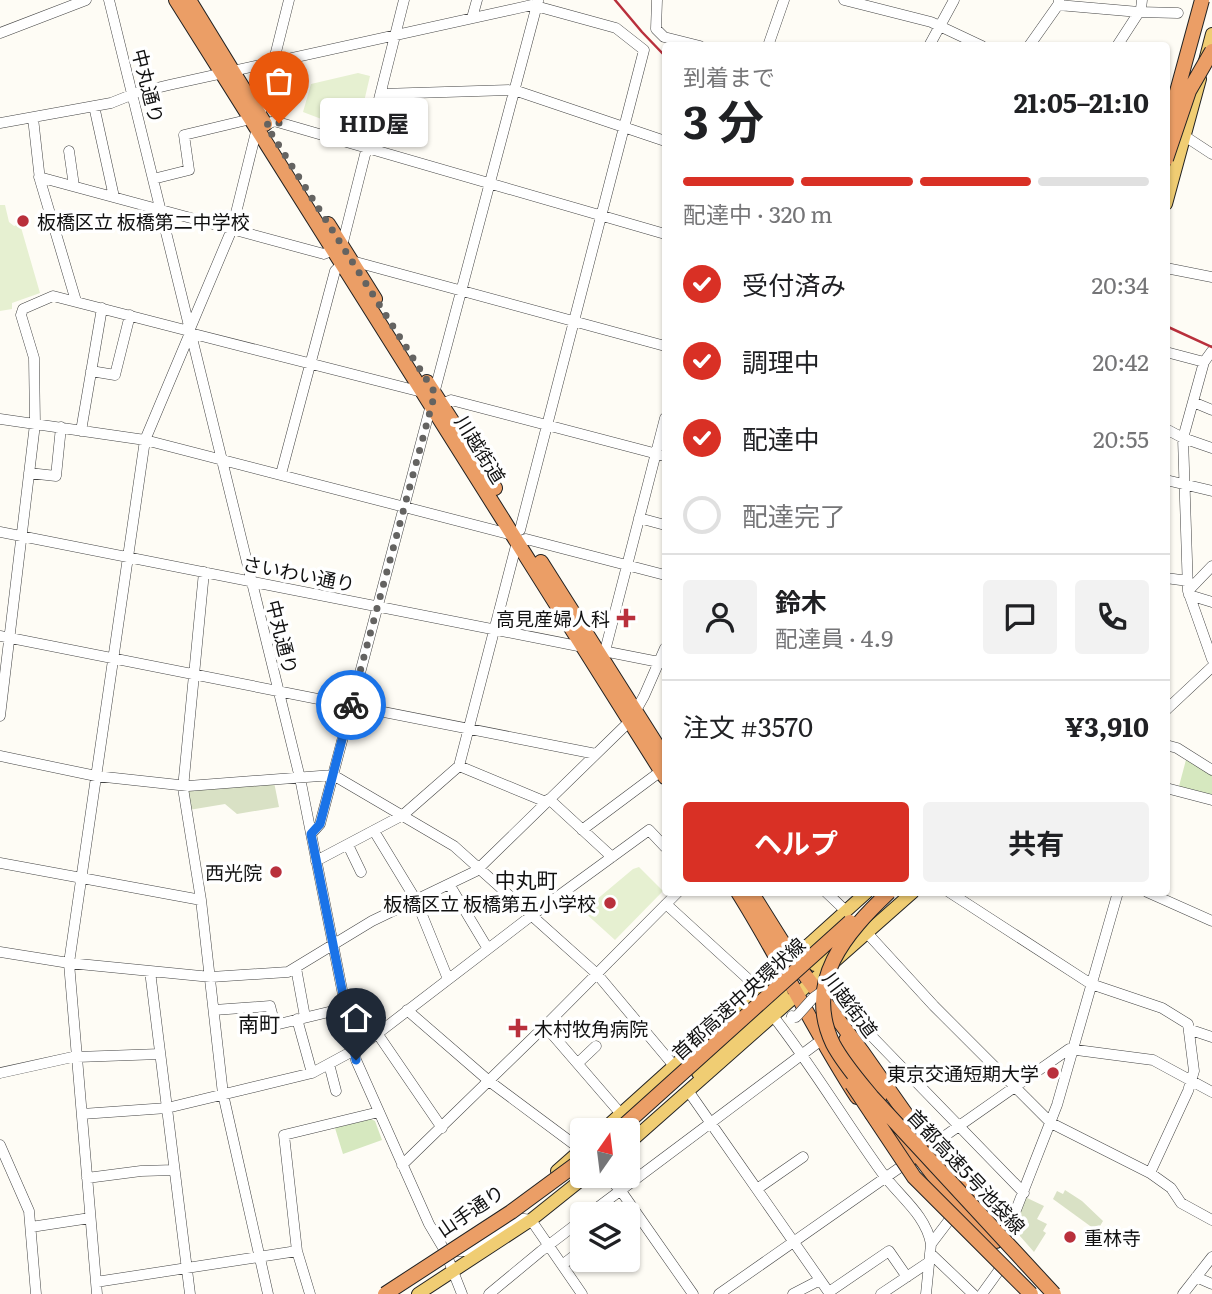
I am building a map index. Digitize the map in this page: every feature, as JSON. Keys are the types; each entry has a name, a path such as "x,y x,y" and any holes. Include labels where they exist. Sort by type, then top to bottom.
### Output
{"highway":[{"name":"川越街道","path":"176,0 228,73"},
{"name":"川越街道","path":"189,0 258,122 519,536 595,649 662,766"},
{"path":"1170,112 1200,0"},
{"path":"1170,139 1187,90 1211,46"},
{"path":"1170,147 1189,91 1211,46"},
{"name":"川越街道","path":"741,896 788,963 810,982 929,1147 1062,1294"},
{"name":"川越街道","path":"753,896 788,963 798,993 831,1058 902,1166 950,1219 1028,1294"},
{"name":"首都高速中央環状線","path":"630,1118 879,896"},
{"name":"首都高速5号池袋線","path":"880,896 848,930 827,965 819,999 826,1039 850,1081 914,1177 1028,1294"},
{"name":"首都高速5号池袋線","path":"881,896 840,946 830,967 824,999 827,1026 833,1042 872,1097 1052,1294"},
{"path":"835,1018 870,1083 927,1169 1052,1294"},
{"path":"865,1110 889,1126 923,1175 1036,1294"},
{"path":"385,1294 547,1187 570,1165"},
{"path":"400,1294 513,1215 570,1165"},
{"path":"394,1294 487,1227"}],"main road":[{"path":"1170,97 1200,0"},
{"path":"1170,190 1211,46"},
{"path":"616,1118 863,896"},
{"path":"812,948 869,896"},
{"path":"815,965 893,896"},
{"path":"640,1134 909,896"},
{"path":"629,1118 772,984"},
{"path":"640,1127 782,994"},
{"name":"山手通り","path":"377,1294 445,1251 570,1163"},
{"name":"山手通り","path":"418,1294 531,1220 571,1188"}],"street":[{"path":"0,33 86,0"},
{"path":"97,1294 69,963 145,440 232,229 289,0"},
{"path":"39,177 324,254 337,248 381,94 404,0"},
{"path":"472,18 477,0"},
{"path":"657,0 656,29 664,37 684,42"},
{"path":"769,42 784,0"},
{"path":"844,0 939,26 973,42"},
{"path":"931,42 954,0"},
{"path":"1120,42 1139,12 1142,0"},
{"name":"中丸通り","path":"113,1 153,180 300,778 356,1062 429,1224 445,1251 462,1294"},
{"path":"311,834 320,824 537,3"},
{"path":"0,122 94,106 274,61 537,3 616,28 644,50 459,766 403,815 316,861"},
{"path":"1032,42 1059,3 1115,5 1139,12 1178,13"},
{"path":"381,94 514,90 662,140"},
{"path":"94,106 114,197"},
{"path":"33,118 39,177 76,301"},
{"path":"153,180 189,170 184,135 274,121 662,233"},
{"path":"1170,129 1212,154"},
{"path":"69,151 74,186"},
{"path":"281,474 335,271 347,262 662,345"},
{"path":"1170,269 1212,277"},
{"path":"0,716 5,636 35,424 34,358 21,315 23,309 53,296 311,363 433,399 451,400 660,454 627,565 595,649"},
{"path":"81,430 102,308"},
{"path":"91,371 115,375 130,315"},
{"path":"1212,351 1204,362 1182,438 1188,589 1212,659"},
{"path":"1170,353 1204,362"},
{"path":"1193,402 1212,410"},
{"path":"0,419 145,440 662,574"},
{"path":"29,473 56,476 61,427"},
{"path":"1170,431 1212,448"},
{"path":"1170,481 1212,491"},
{"path":"639,519 662,523"},
{"name":"さいわい通り","path":"0,532 662,662"},
{"path":"1188,589 1212,566"},
{"path":"204,572 183,785 211,977 223,1094 268,1294"},
{"path":"1170,580 1212,601"},
{"path":"5,636 596,754"},
{"path":"0,952 69,963 211,977 283,972 296,968 367,924 478,869 633,717 662,662"},
{"path":"1170,706 1212,667"},
{"path":"1170,747 1177,748 1212,770"},
{"path":"0,756 96,776 183,785 333,775 454,846 597,974 675,1067"},
{"path":"459,766 548,801 612,857"},
{"path":"582,830 662,770"},
{"path":"1170,789 1212,800"},
{"path":"82,1114 167,1108 312,1073 354,1050 649,830 662,844"},
{"path":"374,831 416,900 446,981"},
{"path":"348,845 361,872"},
{"path":"0,863 201,900"},
{"path":"449,884 488,949"},
{"path":"402,1165 674,896"},
{"path":"830,896 846,911"},
{"path":"955,896 1091,984 1162,1007 1183,1019 1191,1030 1194,1071 1150,1173"},
{"path":"1007,1233 1051,1123 1117,896"},
{"path":"1156,896 1212,921"},
{"path":"666,904 759,989"},
{"path":"869,934 933,1006 1051,1123 1150,1173 1171,1188 1181,1203 1212,1220"},
{"path":"296,968 301,1018 312,1073"},
{"path":"150,971 190,1294"},
{"path":"791,1019 827,987"},
{"path":"214,1010 270,1006 275,1025 345,1008"},
{"path":"407,1010 489,1081 570,1145"},
{"path":"773,1016 885,1177 916,1212 929,1234 926,1294"},
{"path":"856,1020 1024,1193"},
{"path":"545,1026 621,1114"},
{"path":"1191,1030 1212,1037"},
{"path":"377,1033 442,1128"},
{"path":"606,1202 816,1044"},
{"path":"578,1063 596,1046"},
{"path":"929,1147 1069,1049 1153,1060 1212,1092"},
{"path":"0,1073 77,1057 160,1054"},
{"path":"329,1064 336,1091"},
{"path":"689,1092 830,1293 889,1251 907,1277"},
{"path":"310,1294 297,1251 284,1135 379,1112"},
{"path":"0,1145 29,1211 36,1294"},
{"path":"757,1189 803,1157"},
{"path":"719,1294 902,1166"},
{"path":"87,1178 174,1170"},
{"path":"618,1188 626,1202"},
{"path":"31,1227 90,1218"},
{"path":"445,1251 465,1251 517,1218 531,1220 582,1294"},
{"path":"881,1294 907,1277 930,1253 950,1219"},
{"path":"640,1227 693,1294"},
{"path":"489,1294 570,1229"},
{"path":"96,1282 297,1251"},
{"path":"930,1253 973,1294"},
{"path":"1183,1294 1212,1257"},
{"path":"562,1265 570,1259"},
{"path":"982,1294 1000,1269"},
{"path":"1196,1277 1212,1284"},
{"path":"793,1294 820,1280"}],"green space":[{"path":"358,73 370,76 356,136 324,127 324,120 303,112 311,84"},
{"path":"0,205 5,205 9,222 14,226 20,224 40,293 12,303 12,309 0,311"},
{"path":"1187,756 1212,772 1212,798 1178,790"},
{"path":"274,782 279,807 237,814 225,804 189,810 187,790"},
{"path":"639,867 662,892 615,940 583,911 633,869"},
{"path":"371,1119 375,1121 382,1140 343,1154 335,1128"},
{"path":"1065,1190 1082,1201 1103,1221 1097,1231 1053,1199 1057,1191 1063,1194"},
{"path":"1025,1197 1044,1206 1037,1219 1047,1224 1043,1231 1046,1233 1034,1252 1012,1227"}],"railway":[{"path":"615,0 662,53"},
{"path":"1170,328 1212,347"}],"way so far":[{"path":"279,123 274,121 266,125 435,393 351,705"}],"place":[{"name":"HID屋","path":"279,123"},
{"name":"板橋区立 板橋第二中学校","path":"23,221"},
{"name":"高見産婦人科","path":"626,618"},
{"name":"西光院","path":"276,872"},
{"name":"板橋区立 板橋第五小学校","path":"610,903"},
{"name":"木村牧角病院","path":"518,1028"},
{"name":"東京交通短期大学","path":"1053,1073"},
{"name":"重林寺","path":"1070,1237"}],"district":[{"name":"中丸町","path":"526,878"},
{"name":"南町","path":"259,1022"}],"route":[{"path":"351,705 320,824 311,834 356,1060"}]}
